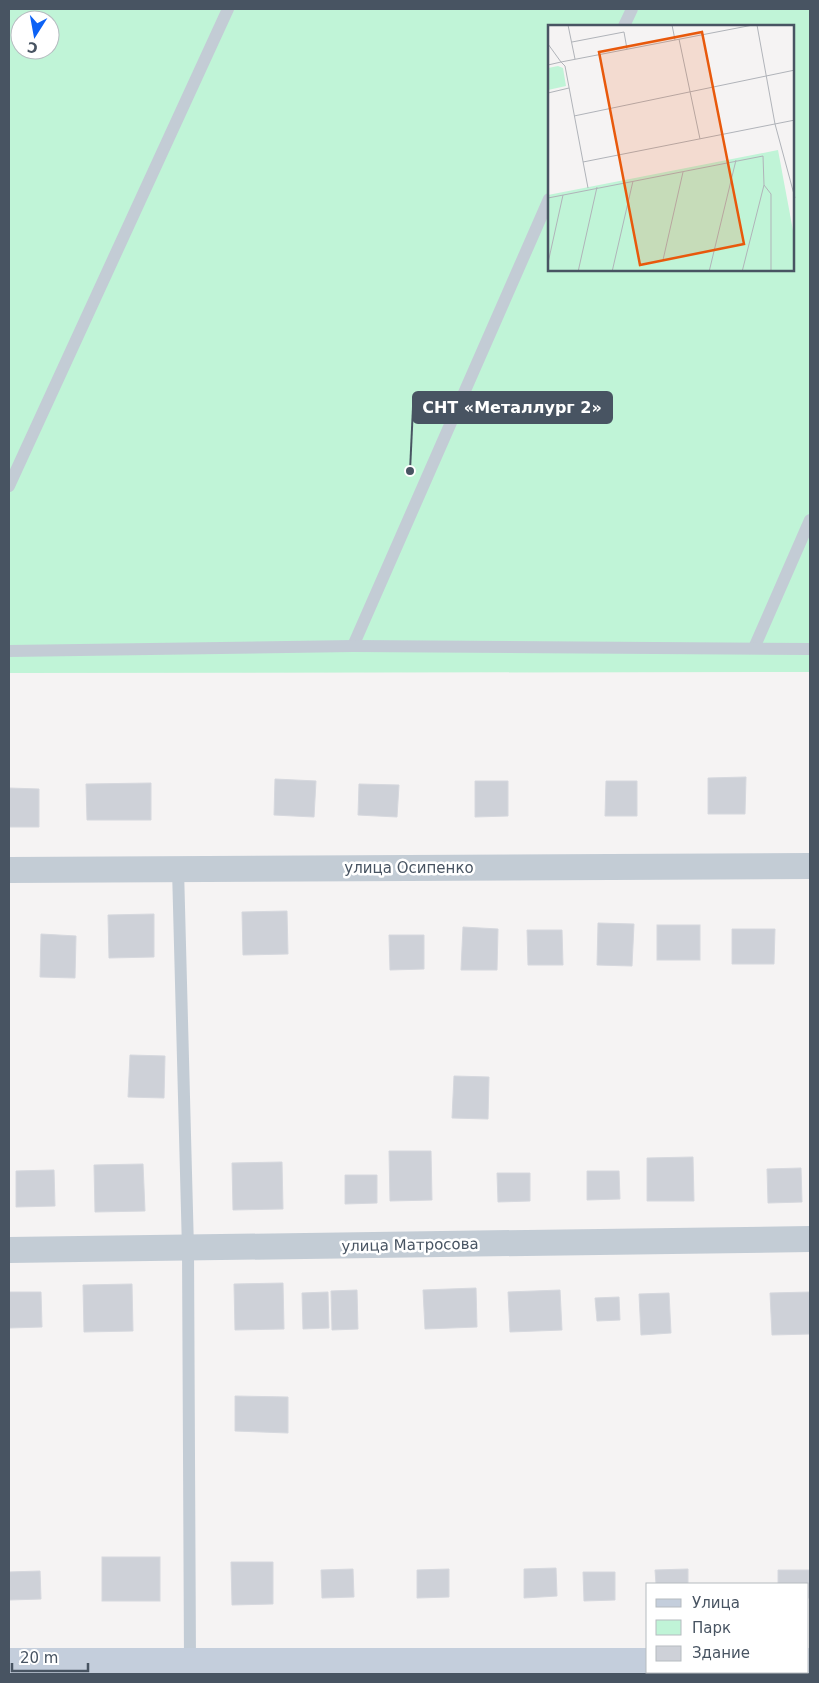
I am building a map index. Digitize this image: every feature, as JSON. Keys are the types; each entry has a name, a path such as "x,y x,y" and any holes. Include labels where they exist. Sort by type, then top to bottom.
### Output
{"main road":[{"path":"9,1662 190,1662 218,1668 602,1668 646,1662"}],"street":[{"name":"улица Осипенко","path":"9,870 810,866"},
{"name":"улица Матросова","path":"9,1250 810,1239"}],"lane":[{"path":"9,486 228,9"},
{"path":"624,25 632,9"},
{"path":"353,646 548,201"},
{"path":"754,648 810,520"},
{"path":"9,651 353,646 810,649"},
{"path":"178,869 188,1249 190,1662"}],"green space":[{"path":"9,9 810,9 810,672 9,673"}],"building":[{"path":"746,777 745,814 708,814 708,778"},
{"path":"275,779 316,781 314,817 274,815"},
{"path":"475,781 508,781 508,816 475,817"},
{"path":"606,781 637,781 637,816 605,816"},
{"path":"151,783 151,820 87,820 86,784"},
{"path":"359,784 399,785 397,817 358,815"},
{"path":"9,788 39,789 39,827 9,827"},
{"path":"287,911 288,954 243,955 242,912"},
{"path":"154,914 154,957 109,958 108,915"},
{"path":"598,923 634,924 632,966 597,965"},
{"path":"657,925 700,925 700,960 657,960"},
{"path":"463,927 498,929 497,970 461,970"},
{"path":"732,929 775,929 774,964 732,964"},
{"path":"527,930 562,930 563,965 528,965"},
{"path":"41,934 76,936 75,978 40,977"},
{"path":"389,935 424,935 424,969 390,970"},
{"path":"130,1055 165,1056 164,1098 128,1097"},
{"path":"454,1076 489,1077 488,1119 452,1118"},
{"path":"389,1151 431,1151 432,1200 390,1201"},
{"path":"693,1157 694,1201 647,1201 647,1158"},
{"path":"282,1162 283,1209 233,1210 232,1163"},
{"path":"143,1164 145,1211 95,1212 94,1165"},
{"path":"801,1168 802,1202 768,1203 767,1169"},
{"path":"54,1170 55,1206 16,1207 16,1171"},
{"path":"587,1171 619,1171 620,1199 587,1200"},
{"path":"497,1173 530,1173 530,1201 498,1202"},
{"path":"345,1175 377,1175 377,1203 345,1204"},
{"path":"283,1283 284,1329 235,1330 234,1284"},
{"path":"132,1284 133,1331 84,1332 83,1285"},
{"path":"476,1288 477,1327 425,1329 423,1290"},
{"path":"357,1290 358,1329 332,1330 331,1291"},
{"path":"560,1290 562,1330 510,1332 508,1292"},
{"path":"9,1292 41,1292 42,1327 9,1328"},
{"path":"328,1292 329,1328 303,1329 302,1293"},
{"path":"810,1292 810,1334 772,1335 770,1293"},
{"path":"669,1293 671,1333 641,1335 639,1294"},
{"path":"619,1297 620,1320 597,1321 595,1298"},
{"path":"235,1396 288,1397 288,1433 235,1431"},
{"path":"102,1557 160,1557 160,1601 102,1601"},
{"path":"231,1562 273,1562 273,1604 232,1605"},
{"path":"556,1568 557,1596 524,1598 524,1569"},
{"path":"353,1569 354,1597 322,1598 321,1570"},
{"path":"449,1569 449,1597 417,1598 417,1570"},
{"path":"688,1569 688,1583 656,1583 655,1570"},
{"path":"778,1570 810,1570 810,1598 809,1583 778,1583"},
{"path":"40,1571 41,1599 9,1600 9,1572"},
{"path":"583,1572 615,1572 615,1600 584,1601"}],"place":[{"name":"СНТ «Металлург 2»","path":"410,471"}]}
